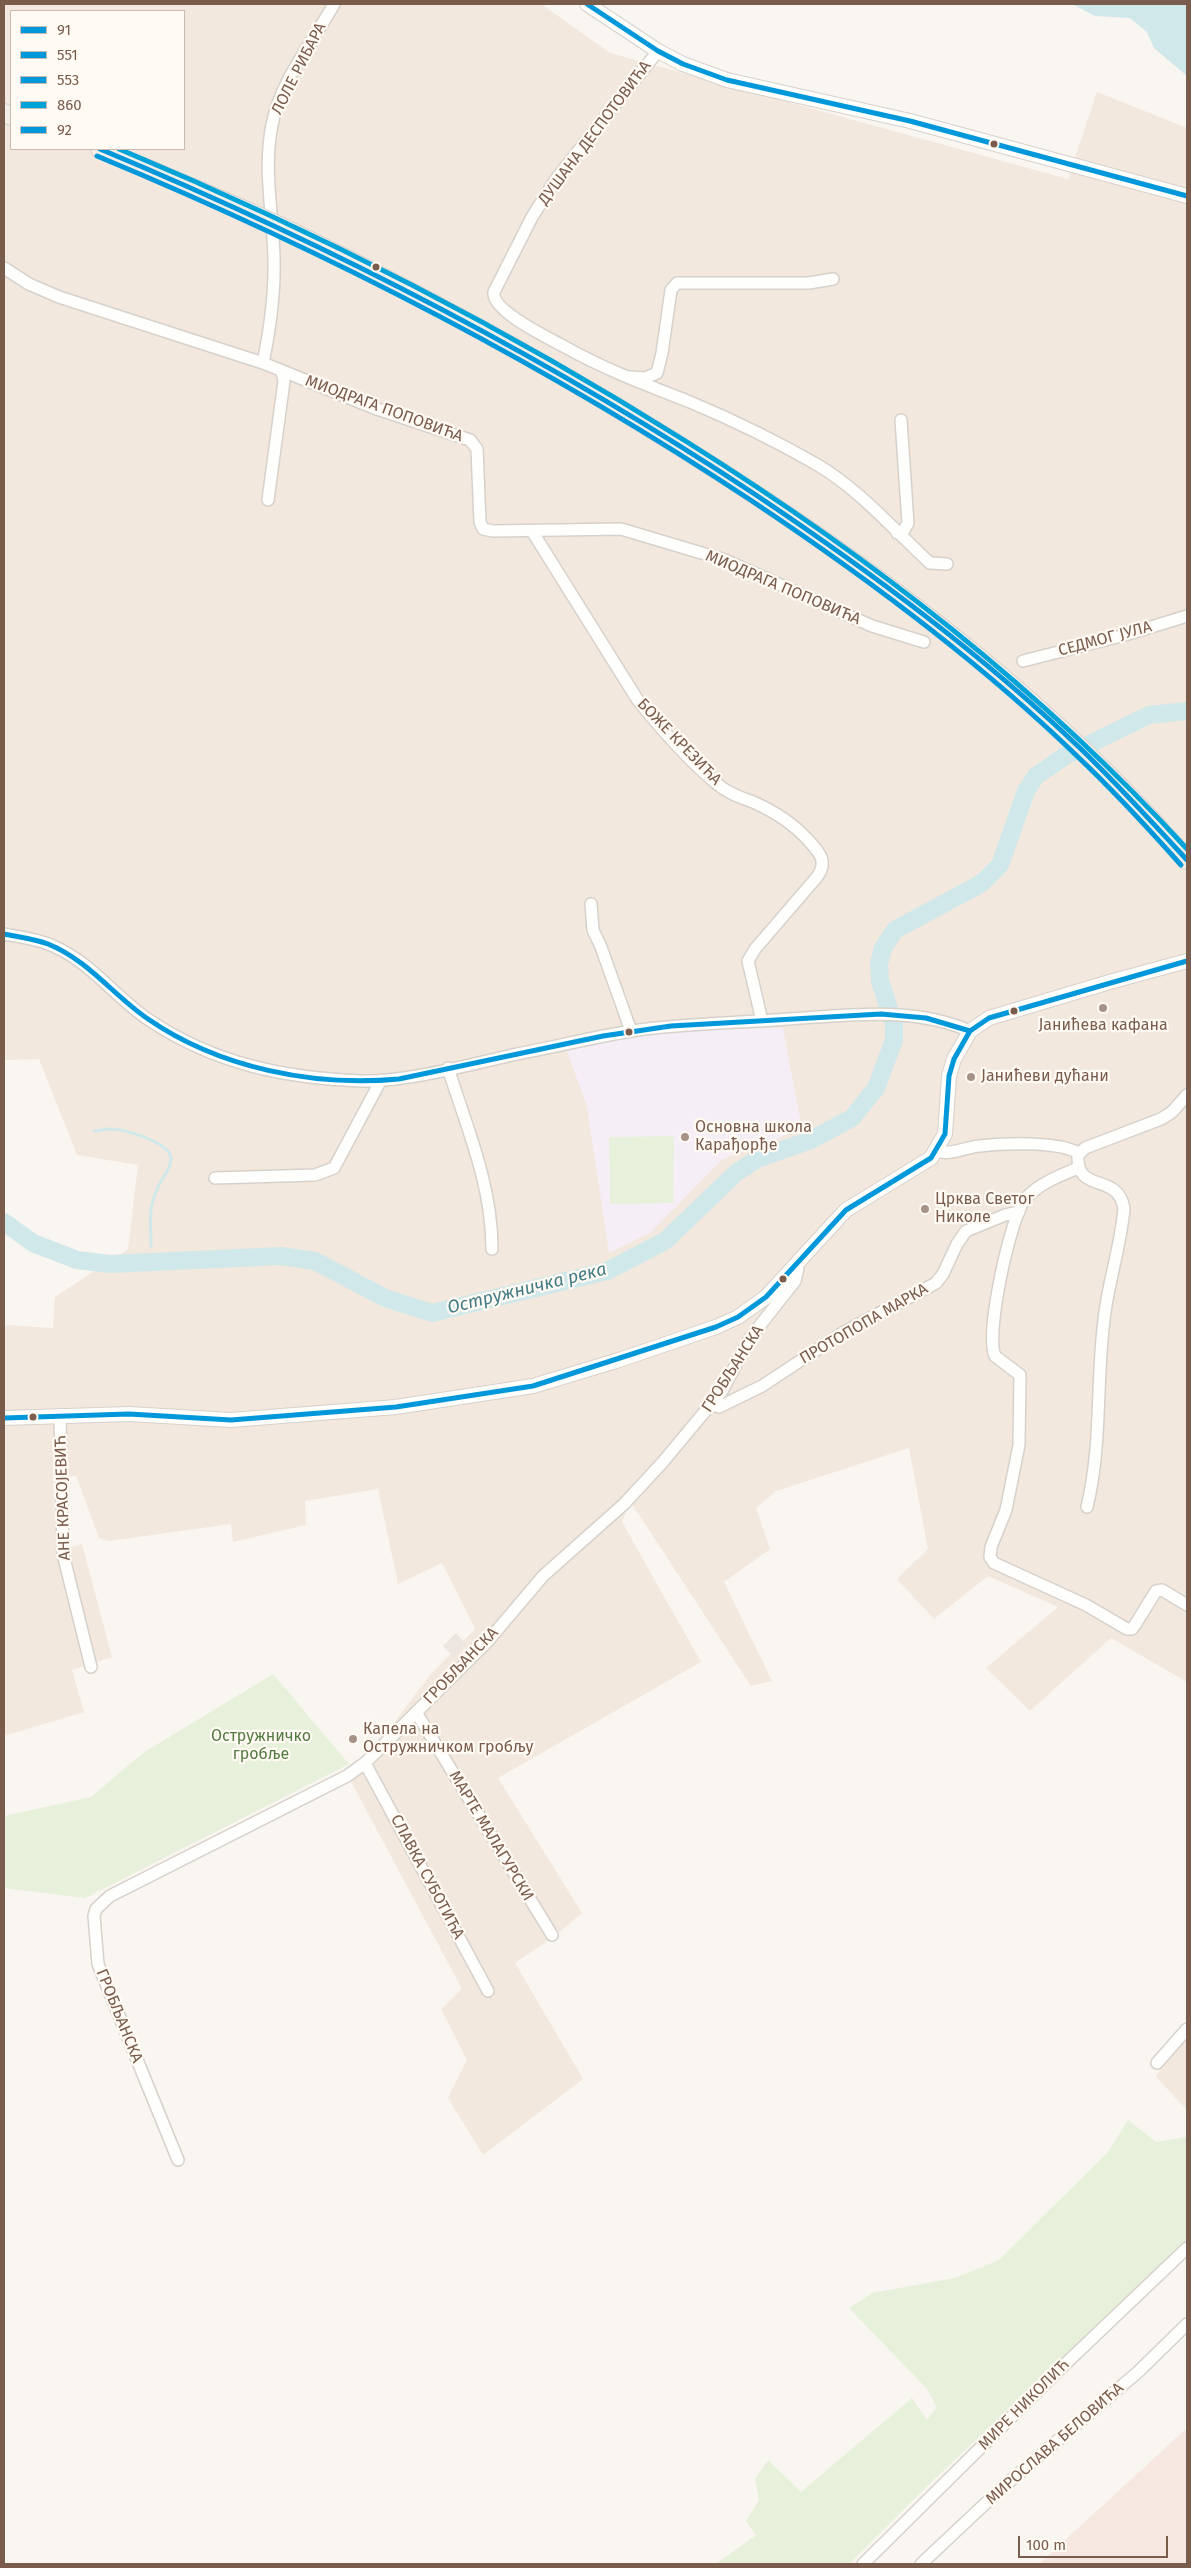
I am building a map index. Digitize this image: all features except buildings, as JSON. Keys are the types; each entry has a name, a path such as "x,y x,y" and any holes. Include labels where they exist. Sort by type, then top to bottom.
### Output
{"main road":[{"path":"102,150 247,211 452,313 580,384 668,437 829,544 912,605 992,669 1077,744 1139,806 1187,860"}],"street":[{"name":"ЛОЛЕ РИБАРА","path":"262,364 273,294 272,226 268,165 274,114 301,59 334,4"},
{"path":"587,4 658,51 683,64 734,82 910,121 1187,196"},
{"name":"ДУШАНА ДЕСПОТОВИЋА","path":"622,376 591,362 519,321 498,306 493,296 532,217 556,179 658,51"},
{"name":"МИОДРАГА ПОПОВИЋА","path":"4,268 29,284 59,296 262,364 374,408 437,427 470,440 477,449 480,522 483,530 621,529 724,560 872,626 924,642"},
{"path":"622,376 638,378 657,373 662,353 671,290 677,283 809,283 833,279"},
{"path":"268,500 284,381 282,372"},
{"path":"622,376 714,412 817,464 862,499 930,564 947,564"},
{"path":"898,533 904,530 908,523 901,420"},
{"name":"БОЖЕ КРЕЗИЋА","path":"532,531 637,700 657,723 715,783 729,792 794,824 823,858 823,866 817,877 755,949 748,962 762,1021"},
{"name":"СЕДМОГ ЈУЛА","path":"1023,661 1117,637 1187,616"},
{"path":"590,904 593,930 601,947 631,1031"},
{"path":"4,934 45,943 62,950 84,964 146,1018 206,1052 269,1071 362,1081 381,1080 448,1068 631,1031 695,1024 871,1014 902,1015 970,1031"},
{"path":"4,1418 129,1414 230,1420 396,1407 533,1386 619,1360 730,1321 766,1297 846,1210 866,1196 922,1166 937,1151 945,1134 949,1076 954,1059 970,1031 990,1018 1187,961"},
{"path":"448,1068 480,1163 488,1205 492,1249"},
{"path":"215,1178 315,1175 334,1168 381,1080"},
{"path":"1087,1507 1094,1477 1097,1451 1103,1323 1124,1208 1122,1199 1115,1189 1088,1179 1078,1168 1079,1153 1085,1148 1169,1114 1187,1095"},
{"path":"937,1151 946,1152 989,1145 1036,1145 1069,1148 1079,1153"},
{"path":"1078,1168 1034,1191 1025,1200 1019,1212 1003,1268 991,1338 995,1356 1020,1374 1019,1445 1006,1510 991,1547 990,1557 994,1563 1086,1605 1128,1629 1132,1629 1135,1625 1156,1591 1162,1590 1187,1604"},
{"name":"ПРОТОПОПА МАРКА","path":"711,1405 720,1407 762,1386 844,1332 936,1282 943,1274 957,1244 966,1231 975,1226 1019,1212"},
{"name":"ГРОБЉАНСКА","path":"178,2160 98,1964 94,1924 96,1909 110,1896 347,1776 365,1763 488,1641 563,1556 624,1504 673,1452 728,1382 750,1338 795,1281 798,1268 796,1264"},
{"name":"АНЕ КРАСОЈЕВИЋ","path":"60,1416 62,1554 91,1667"},
{"name":"МАРТЕ МАЛАГУРСКИ","path":"416,1712 552,1935"},
{"name":"СЛАВКА СУБОТИЋА","path":"365,1763 488,1991"},
{"path":"1157,2063 1187,2029"},
{"name":"МИРЕ НИКОЛИЋ","path":"863,2564 1059,2370 1187,2248"},
{"name":"МИРОСЛАВА БЕЛОВИЋА","path":"921,2564 1003,2488 1125,2384 1187,2324"}],"shaded area":[{"path":"4,4 541,4 610,53 1068,179 1097,92 1187,128 1187,1682 1111,1638 1030,1711 986,1668 1058,1607 988,1576 934,1619 897,1579 928,1549 909,1448 776,1491 756,1508 770,1549 724,1582 772,1681 751,1686 630,1501 622,1522 701,1662 498,1778 582,1913 556,1935 515,1963 583,2079 483,2155 448,2098 467,2060 441,2009 462,1989 347,1774 375,1748 430,1675 475,1629 442,1563 398,1584 378,1489 305,1501 306,1525 233,1542 231,1524 109,1541 99,1538 76,1476 53,1478 57,1550 82,1544 112,1657 72,1670 84,1712 4,1736 4,1325 53,1328 55,1297 128,1249 138,1165 77,1155 39,1059 4,1060"},
{"name":"Основна школа Карађорђе","path":"783,1028 802,1129 723,1159 651,1232 609,1253 587,1107 566,1048 651,1034 712,1029"},
{"path":"456,1633 466,1644 454,1657 443,1646"},
{"path":"1187,2038 1187,2110 1156,2077 1164,2063"},
{"path":"1187,2428 1187,2564 1039,2564"}],"green space":[{"path":"674,1136 673,1203 610,1204 609,1137"},
{"name":"Остружничко гробље","path":"273,1674 349,1764 85,1898 4,1888 4,1816 91,1797 143,1753"},
{"path":"1128,2120 1156,2142 1187,2137 1187,2240 922,2491 849,2564 716,2564 756,2535 746,2521 759,2500 755,2479 768,2460 801,2492 912,2398 927,2420 937,2407 927,2389 849,2308 872,2293 955,2278 999,2260 1108,2152"}],"water":[{"path":"1072,4 1187,4 1187,76 1154,48 1147,32 1130,18 1095,16"}],"waterway":[{"name":"Остружничка река","path":"4,1222 33,1243 77,1260 110,1264 281,1256 315,1261 385,1298 432,1313 607,1271 665,1241 736,1173 757,1159 811,1140 852,1118 876,1088 894,1040 894,1024 880,981 879,964 883,948 895,930 982,883 1000,865 1026,791 1036,776 1065,756 1149,715 1187,711"},
{"path":"94,1131 110,1129 145,1137 162,1146 171,1157 169,1168 159,1185 150,1215 151,1246"}],"transit line":[{"name":"92","path":"587,4 658,51 683,64 727,80 910,121 1187,196"},
{"name":"551","path":"102,150 270,224 437,307 599,397 756,495 884,585 1006,681 1083,751 1187,860"},
{"name":"860","path":"121,150 265,213 480,321 619,400 756,486 888,579 1013,680 1131,790 1187,849"},
{"name":"553","path":"97,156 267,231 433,313 595,403 752,501 879,590 961,653 1000,686 1091,769 1181,865"},
{"name":"91","path":"4,934 43,942 76,959 148,1019 176,1036 205,1050 236,1062 268,1070 334,1080 367,1081 399,1079 603,1036 671,1026 881,1014 926,1018 970,1031"},
{"name":"91","path":"4,1418 129,1414 231,1420 396,1407 533,1386 716,1327 738,1317 766,1297 846,1210 931,1158 945,1134 949,1076 954,1059 970,1031 989,1018 1187,961"}],"place":[{"name":"Јанићева кафана","path":"1103,1008"},
{"name":"Јанићеви дућани","path":"971,1077"},
{"name":"Основна школа Карађорђе","path":"685,1137"},
{"name":"Црква Светог Николе","path":"925,1209"},
{"name":"Капела на Остружничком гробљу","path":"353,1739"}]}
